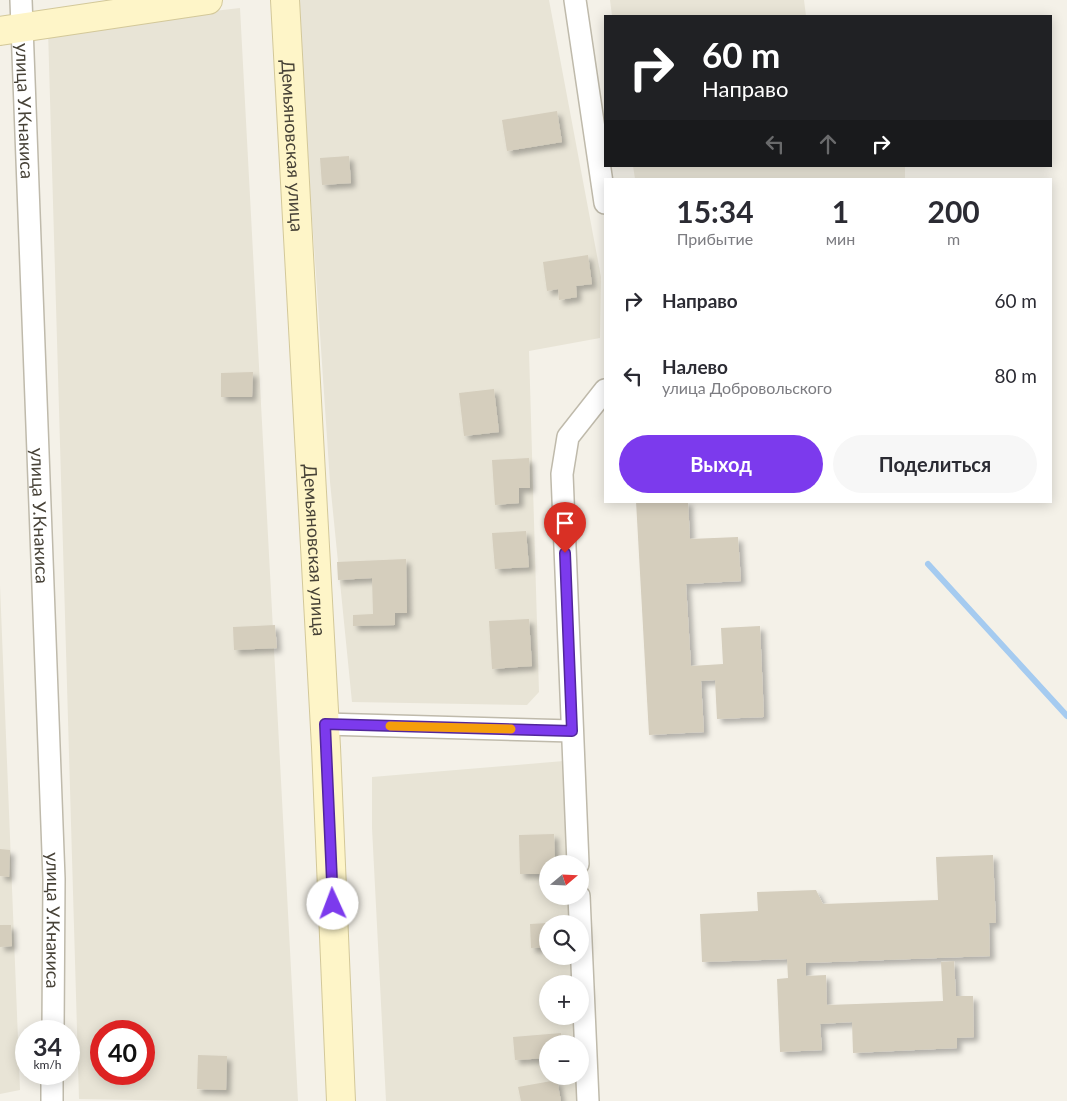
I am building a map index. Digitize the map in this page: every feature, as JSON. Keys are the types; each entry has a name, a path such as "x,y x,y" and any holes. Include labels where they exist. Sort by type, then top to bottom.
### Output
{"street":[{"name":"улица У.Кнакиса","path":"21,0 11,29 54,879 53,1020"},
{"path":"11,29 208,0"},
{"name":"Демьяновская улица","path":"285,0 325,724 341,1101"},
{"path":"575,0 604,196"},
{"path":"578,855 562,474 568,437 604,391"},
{"path":"325,724 572,731"},
{"path":"579,905 588,1101"},
{"path":"52,1085 52,1101"}],"shaded area":[{"path":"296,0 549,0 601,277 600,338 529,351 539,692 527,705 352,702 330,482"},
{"path":"610,0 804,0 806,15 612,15"},
{"path":"240,8 298,1101 79,1099 80,1020 77,1020 48,30"},
{"path":"633,167 905,167 905,178 635,178"},
{"path":"0,585 17,1020 15,1020 15,1085 20,1085 20,1090 0,1094"},
{"path":"564,761 568,855 539,855 539,905 569,905 570,915 539,915 539,965 571,965 572,975 539,975 539,1025 574,1025 574,1035 539,1035 539,1085 576,1085 577,1101 386,1101 372,828 372,777"}],"building":[{"path":"557,111 562,142 507,151 502,120"},
{"path":"349,156 351,183 322,185 320,158"},
{"path":"588,255 592,284 576,286 577,297 559,300 558,289 547,291 543,262"},
{"path":"253,372 252,397 221,397 221,373"},
{"path":"494,389 499,432 464,436 459,393"},
{"path":"529,458 530,488 519,488 519,503 495,505 492,460"},
{"path":"636,503 688,503 690,539 738,537 741,581 686,584 691,666 723,664 721,628 760,626 764,717 717,719 715,680 701,681 704,732 649,735"},
{"path":"526,531 529,567 495,569 492,533"},
{"path":"406,559 407,613 395,613 395,625 353,626 353,615 373,614 372,578 338,580 337,562"},
{"path":"529,619 532,666 492,669 489,621"},
{"path":"275,625 277,648 234,650 233,627"},
{"path":"554,834 555,855 539,855 539,874 520,874 519,835"},
{"path":"0,849 10,850 9,877 0,876"},
{"path":"993,855 996,923 989,923 990,956 806,963 806,976 826,975 827,1005 943,1001 941,962 954,961 956,996 973,996 974,1037 957,1038 957,1048 853,1053 852,1022 820,1024 822,1050 780,1052 777,979 788,978 787,959 702,962 700,914 758,911 757,892 816,890 823,904 938,900 936,857"},
{"path":"530,924 539,924 539,948 531,948"},
{"path":"0,925 11,925 12,946 0,947"},
{"path":"561,1033 561,1035 539,1035 539,1059 515,1060 513,1037"},
{"path":"198,1055 227,1056 226,1090 197,1089"},
{"path":"539,1083 539,1085 558,1085 561,1101 521,1101 518,1087"}],"waterway":[{"path":"928,564 1067,716"}],"slow traffic":[{"path":"390,726 511,729"}],"route":[{"path":"333,904 325,724 572,731 565,553"}]}
